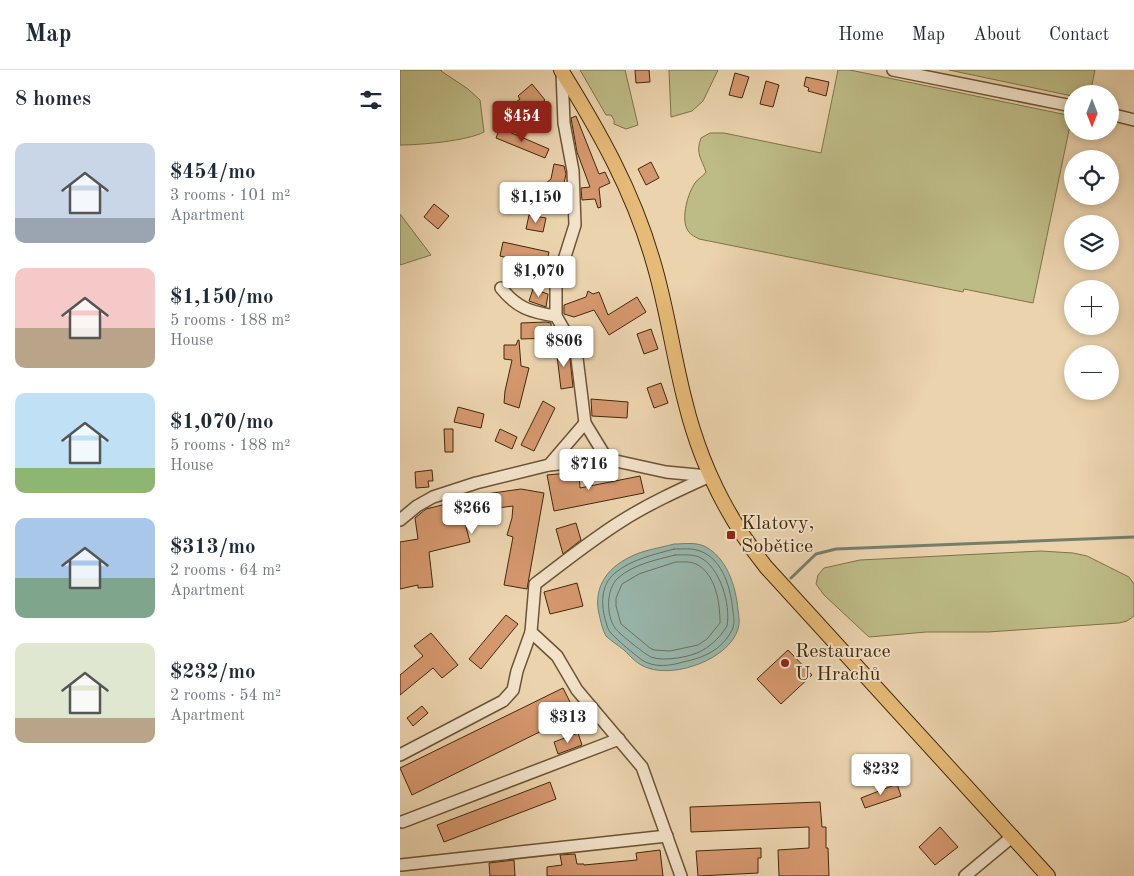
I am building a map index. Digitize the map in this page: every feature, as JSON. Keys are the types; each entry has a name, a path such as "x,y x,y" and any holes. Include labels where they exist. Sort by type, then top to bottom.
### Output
{"main road":[{"path":"561,71 607,146 638,215 663,295 685,401 697,443 710,476 742,534 766,567 1048,876"}],"street":[{"path":"893,70 1064,104"},
{"path":"561,71 564,123 573,171 575,225 556,285 556,316 574,347 577,358 584,423 606,460"},
{"path":"1119,116 1134,120"},
{"path":"501,288 512,302 525,309 556,316"},
{"path":"548,465 584,423"},
{"path":"400,520 417,506 433,497 476,483 548,465 606,460 666,472 710,476"},
{"path":"400,755 503,701 513,690 517,671 531,632 535,584 622,521 681,489 710,476"},
{"path":"531,632 557,656 577,690 642,767 682,876"},
{"path":"400,822 619,739"},
{"path":"401,866 667,836"},
{"path":"965,876 1013,836"}],"shaded area":[{"path":"400,70 442,70 468,89 480,100 484,132 455,140 400,145"},
{"path":"580,70 625,70 638,125 626,129 614,124 611,115 606,115"},
{"path":"669,70 718,70 703,101 692,111 671,117"},
{"path":"838,70 850,70 1064,114 1064,140 1067,140 1033,303 964,289 963,292 699,239 687,229 685,212 690,193 695,183 706,172 699,152 701,138 710,133 724,133 821,153"},
{"path":"949,70 1095,70 1092,85 1064,85 1064,94"},
{"path":"400,214 431,255 400,265"},
{"path":"1041,551 1087,556 1129,577 1134,584 1134,616 1127,621 1119,623 988,632 926,632 869,637 824,595 816,584 818,575 824,568 860,560"}],"water":[{"path":"674,544 704,546 719,557 729,574 735,592 739,624 733,640 713,657 700,664 686,668 660,670 641,665 606,636 600,620 598,598 599,590 607,574 621,562 640,553"}],"building":[{"path":"635,70 649,70 650,82 636,83"},
{"path":"735,73 749,77 742,98 729,95"},
{"path":"806,77 829,82 826,96 808,91 809,88 804,86"},
{"path":"766,81 779,85 773,107 760,104"},
{"path":"532,84 545,100 537,106 534,102 523,110 516,102 520,99 518,96"},
{"path":"576,116 599,174 605,172 610,183 599,188 601,207 598,208 595,199 582,200 581,188 590,187 577,152 571,118"},
{"path":"500,128 549,149 545,158 496,138"},
{"path":"651,162 659,178 646,185 638,169"},
{"path":"554,164 564,166 566,174 563,188 566,189 567,208 562,201 548,199 544,190 545,184 551,179"},
{"path":"434,204 449,216 438,229 424,217"},
{"path":"529,215 546,218 543,232 526,229"},
{"path":"503,242 549,252 546,265 539,263 539,266 500,256"},
{"path":"533,289 548,294 546,307 529,301"},
{"path":"588,291 593,294 599,292 608,315 637,297 646,312 609,335 594,310 574,317 564,314 564,305 586,297"},
{"path":"521,323 551,323 552,338 521,339"},
{"path":"651,329 658,349 644,354 637,334"},
{"path":"518,340 521,366 529,368 519,408 504,403 512,360 504,359 504,345 516,345"},
{"path":"564,346 570,359 573,387 561,389 556,347"},
{"path":"661,383 668,403 654,408 647,388"},
{"path":"591,399 628,402 627,418 592,416"},
{"path":"543,401 555,408 534,451 521,445"},
{"path":"458,407 484,414 481,428 454,422"},
{"path":"444,429 453,429 453,452 445,452"},
{"path":"500,429 517,437 512,449 495,441"},
{"path":"432,470 433,481 428,481 429,487 416,488 415,472"},
{"path":"579,472 580,488 640,476 644,493 554,511 547,475"},
{"path":"521,489 544,493 527,589 504,585 513,537 507,535 513,506 490,509 463,516 470,542 429,552 433,587 418,588 418,585 400,589 400,542 418,539 415,518 426,509 486,494"},
{"path":"576,523 581,540 563,554 556,529"},
{"path":"577,583 583,606 550,614 544,592"},
{"path":"506,615 518,624 481,669 469,659"},
{"path":"431,633 458,665 442,678 433,668 400,695 400,675 423,656 414,646"},
{"path":"788,650 812,675 781,704 757,679"},
{"path":"563,688 576,714 412,795 400,768"},
{"path":"422,706 428,713 413,726 407,718"},
{"path":"578,733 582,745 558,754 554,742"},
{"path":"550,782 556,799 444,842 437,825"},
{"path":"897,784 901,796 865,808 861,798"},
{"path":"820,802 822,827 826,827 829,876 779,876 778,850 809,848 809,827 691,832 690,807"},
{"path":"940,827 958,847 935,865 919,847"},
{"path":"761,848 761,858 758,858 758,873 698,876 696,851"},
{"path":"660,850 663,876 547,876 547,867 562,865 560,855 575,854 577,864 584,865 637,860 636,853"},
{"path":"514,860 515,876 490,876 489,863"}],"waterway":[{"path":"791,578 816,554 836,549 1134,537"}],"place":[{"name":"Klatovy, Sobětice","path":"731,535"},
{"name":"Restaurace U Hrachů","path":"785,663"}]}
